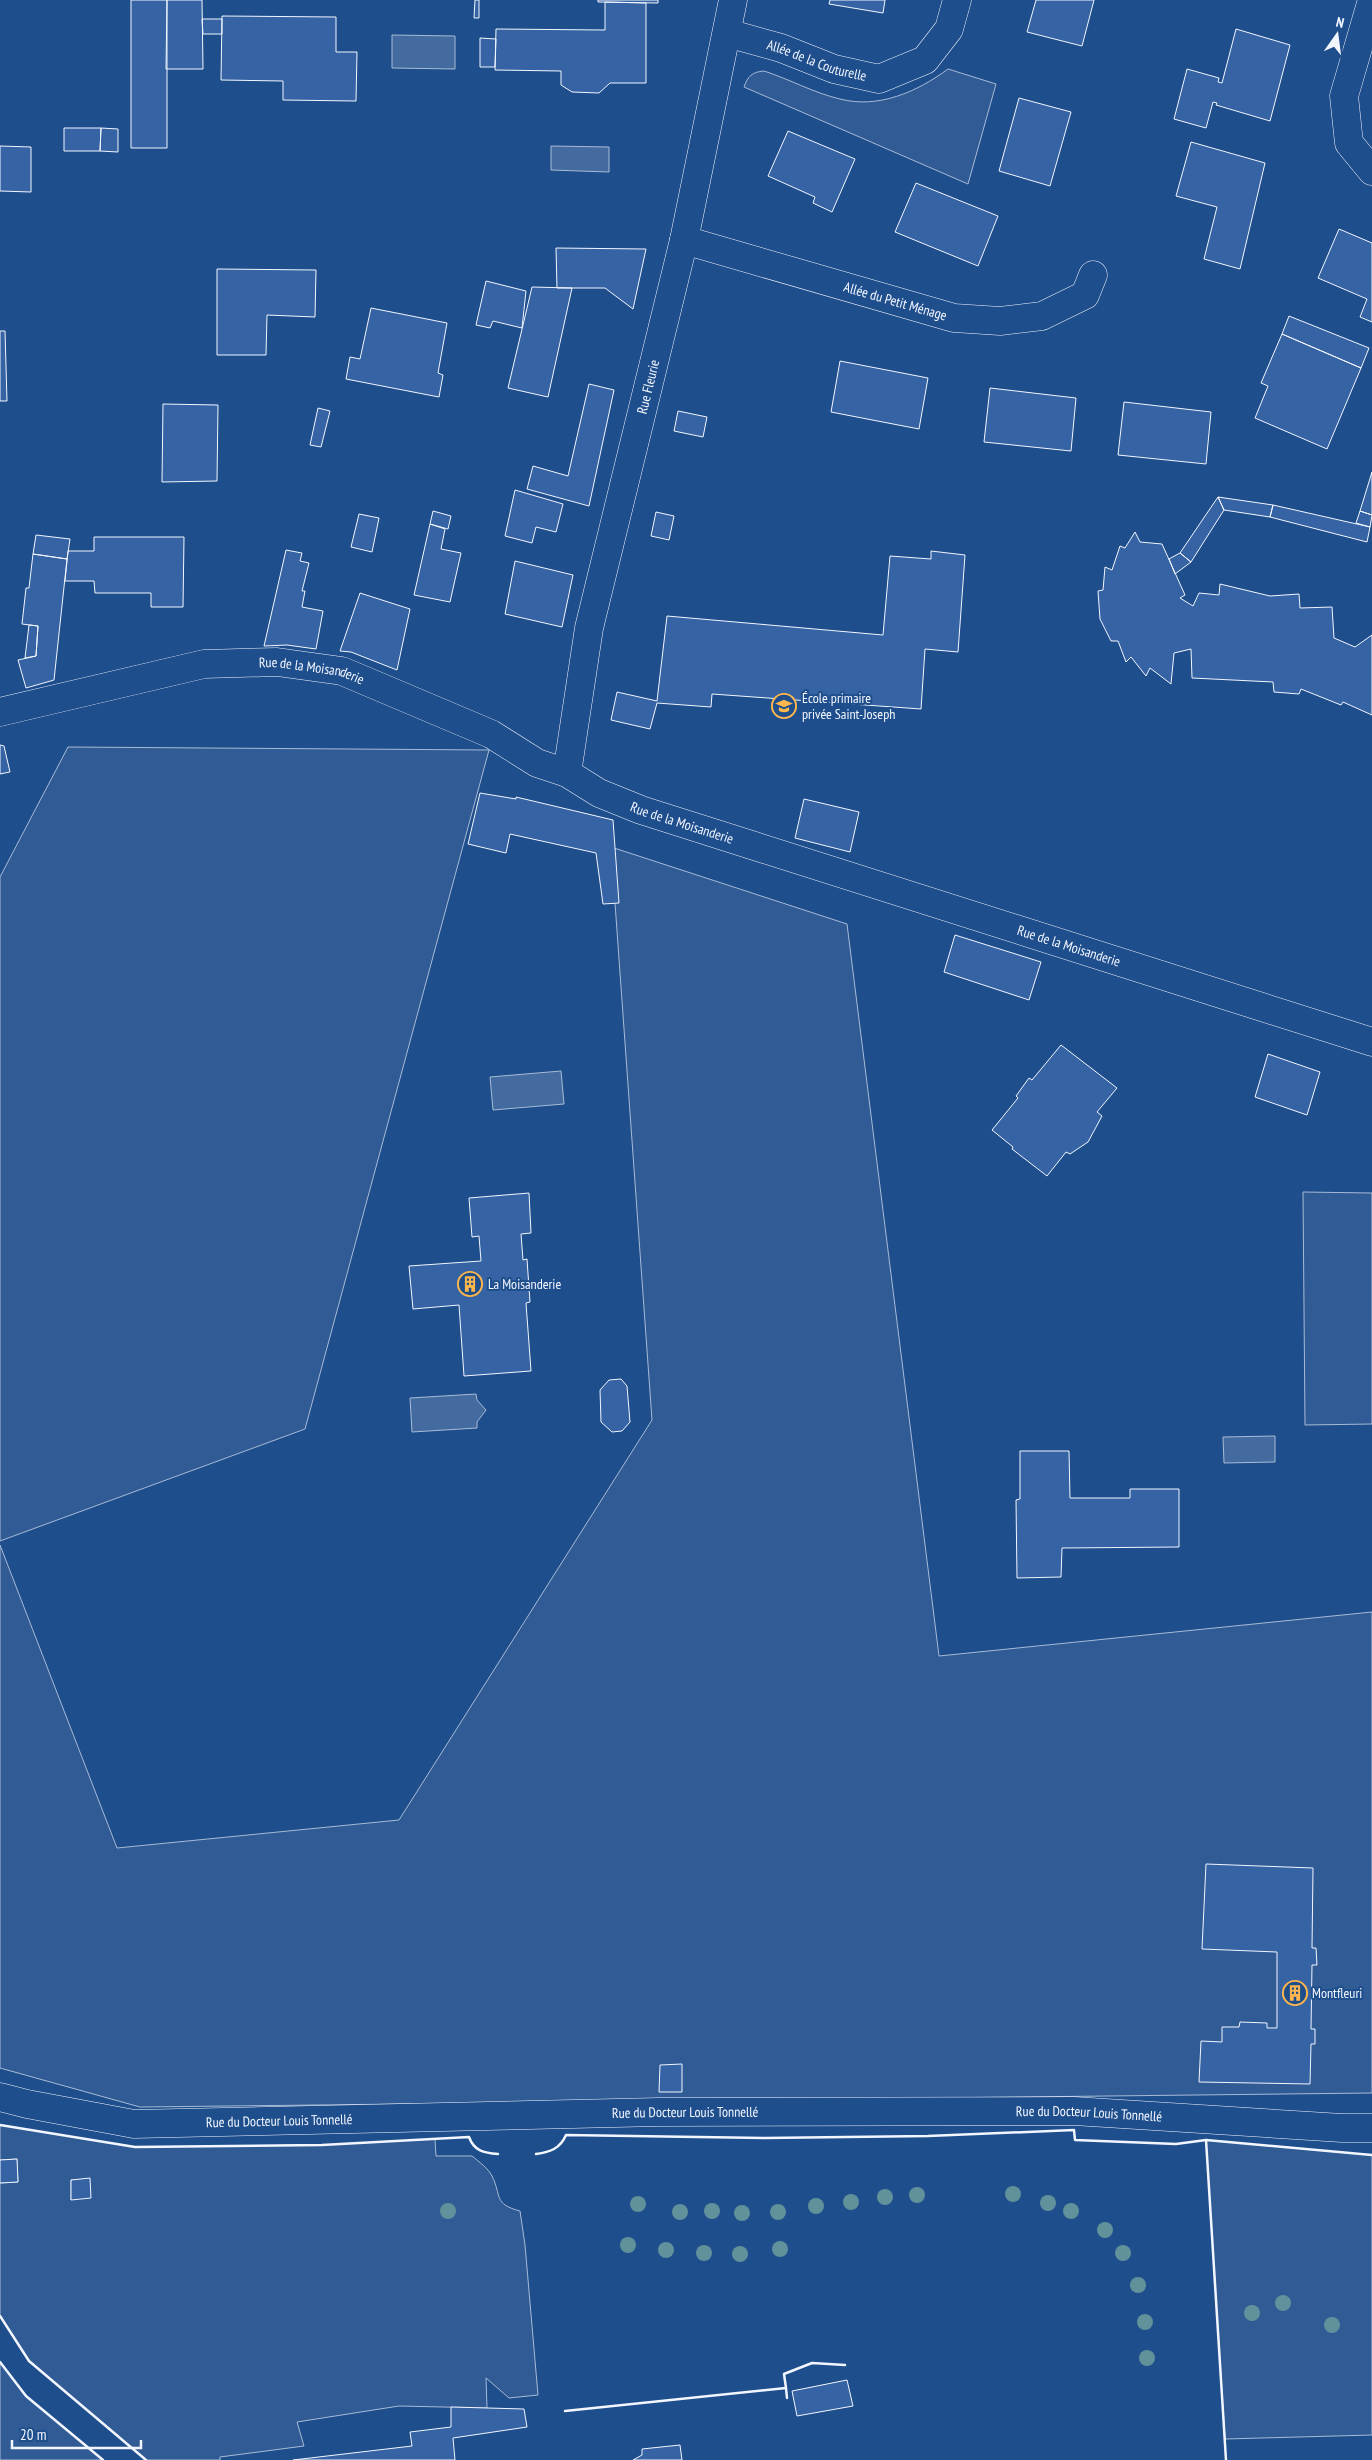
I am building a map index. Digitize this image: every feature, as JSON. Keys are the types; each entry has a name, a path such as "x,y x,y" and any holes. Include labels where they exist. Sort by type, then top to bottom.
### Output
{"street":[{"name":"Rue Fleurie","path":"567,773 589,628 684,240 733,0"},
{"name":"Allée de la Couturelle","path":"727,33 782,48 834,69 879,79 925,60 948,29 957,0"},
{"path":"1372,0 1344,96 1349,143 1372,171"},
{"name":"Allée du Petit Ménage","path":"684,240 954,318 1000,321 1042,316 1085,295 1093,275"},
{"name":"Rue de la Moisanderie","path":"0,712 204,664 277,662 342,671 491,734 538,763 567,773 600,793 641,810 1372,1042"},
{"name":"Rue du Docteur Louis Tonnellé","path":"0,2097 27,2104 134,2124 659,2112 1074,2111 1342,2128 1372,2128"}],"shaded area":[{"path":"392,35 455,36 455,69 392,68"},
{"path":"948,69 996,84 968,184 744,87 751,75 764,71 811,90 840,99 854,102 869,102 883,100 910,91"},
{"path":"551,146 609,147 609,172 551,170"},
{"path":"68,747 489,750 305,1429 0,1541 0,877"},
{"path":"611,847 847,924 939,1656 1372,1612 1372,2093 140,2107 0,2068 0,1545 117,1848 399,1820 652,1420"},
{"path":"561,1071 564,1104 493,1110 490,1077"},
{"path":"1303,1192 1372,1193 1372,1424 1305,1425"},
{"path":"476,1394 477,1400 486,1410 477,1422 477,1428 412,1432 410,1398"},
{"path":"1275,1436 1275,1462 1224,1463 1223,1437"},
{"path":"0,2125 135,2147 322,2145 435,2139 436,2156 472,2156 490,2173 502,2202 520,2211 525,2245 538,2395 509,2398 486,2378 487,2408 399,2406 297,2422 304,2446 220,2457 220,2460 146,2460 29,2361 0,2316 0,2183 18,2182 17,2159 0,2160","holes":["90,2179 71,2200 71,2180"]},
{"path":"1206,2140 1372,2155 1372,2435 1225,2439"},
{"path":"0,2362 26,2396 103,2460 0,2460"}],"building":[{"path":"131,0 167,0 167,148 131,148"},
{"path":"167,0 202,0 203,69 166,69"},
{"path":"475,0 479,0 479,18 474,18"},
{"path":"598,0 658,0 658,3 598,2"},
{"path":"830,0 885,0 883,13 829,4"},
{"path":"1036,0 1094,0 1082,46 1027,32"},
{"path":"605,2 646,3 646,83 610,83 599,93 572,92 561,85 561,71 495,70 496,29 605,30"},
{"path":"222,16 336,17 336,52 357,52 356,101 283,100 283,81 221,80"},
{"path":"202,19 222,19 222,34 203,34"},
{"path":"1236,29 1290,45 1270,121 1216,105 1217,103 1213,102 1206,128 1174,119 1187,69 1219,78 1218,82 1222,83"},
{"path":"480,38 496,39 495,67 480,67"},
{"path":"1019,98 1071,112 1050,186 999,171"},
{"path":"64,128 101,128 100,151 64,151"},
{"path":"101,128 118,129 118,152 100,151"},
{"path":"788,131 855,159 832,212 813,203 815,197 768,176"},
{"path":"1191,142 1265,163 1240,269 1204,259 1217,207 1176,196"},
{"path":"0,146 31,147 31,192 0,191"},
{"path":"916,183 998,216 978,266 895,232"},
{"path":"1339,229 1372,243 1372,322 1360,317 1367,299 1318,278"},
{"path":"556,248 646,249 633,309 605,288 557,288"},
{"path":"217,269 316,270 315,317 267,315 266,355 217,355"},
{"path":"486,281 526,291 522,328 493,321 490,328 476,325"},
{"path":"532,287 572,288 548,397 508,388"},
{"path":"371,308 447,323 438,373 443,375 439,397 346,379 350,357 360,359"},
{"path":"1289,316 1369,348 1361,368 1282,334"},
{"path":"0,331 5,331 7,401 0,401"},
{"path":"1282,334 1361,368 1327,449 1255,418 1268,386 1261,383"},
{"path":"840,361 928,378 919,429 831,412"},
{"path":"589,384 614,390 589,506 527,489 533,466 568,476"},
{"path":"990,388 1076,398 1071,451 984,442"},
{"path":"1124,402 1211,412 1206,464 1118,455"},
{"path":"163,404 218,405 217,481 162,482"},
{"path":"318,408 330,411 321,447 310,445"},
{"path":"678,411 707,417 703,437 674,431"},
{"path":"1372,472 1372,515 1360,511"},
{"path":"515,490 563,504 556,532 536,527 532,543 505,536"},
{"path":"1218,497 1224,510 1191,562 1180,553"},
{"path":"1218,497 1273,505 1270,517 1224,510"},
{"path":"1273,505 1370,527 1367,542 1270,517"},
{"path":"433,511 451,516 448,529 430,524"},
{"path":"1360,511 1372,515 1370,527 1356,523"},
{"path":"656,512 674,516 669,540 651,536"},
{"path":"359,514 379,518 372,552 351,547"},
{"path":"430,524 445,529 441,549 461,553 450,602 414,595"},
{"path":"1135,532 1140,542 1162,544 1185,595 1180,598 1193,606 1199,593 1219,595 1220,584 1270,596 1299,594 1300,608 1332,607 1334,638 1355,647 1372,635 1372,715 1343,702 1341,705 1301,689 1299,694 1274,692 1273,682 1192,678 1191,649 1174,653 1171,684 1150,668 1146,676 1131,657 1126,662 1118,641 1111,641 1100,619 1098,591 1103,590 1105,567 1112,570 1120,546 1125,548"},
{"path":"36,535 70,539 67,559 33,554"},
{"path":"94,537 184,537 183,607 151,607 151,593 95,593 94,581 65,581 68,551 94,551"},
{"path":"286,550 302,553 300,561 309,563 302,591 305,591 302,607 323,611 316,649 287,645 264,646"},
{"path":"931,551 965,555 958,652 925,649 921,709 712,694 711,707 657,703 650,729 611,720 617,692 657,701 667,616 883,635 890,556 931,559"},
{"path":"1180,553 1191,562 1175,574 1169,559"},
{"path":"33,554 67,559 54,680 26,688 18,660 36,656 38,626 22,624 26,588 29,588"},
{"path":"515,561 573,575 562,627 505,614"},
{"path":"360,593 410,609 397,670 351,652 340,651"},
{"path":"29,625 38,626 36,656 25,658"},
{"path":"0,745 4,746 10,772 0,774"},
{"path":"480,793 516,799 516,797 613,820 619,903 603,904 596,853 510,834 506,853 468,844"},
{"path":"804,799 859,812 850,852 795,838"},
{"path":"955,935 1041,962 1029,1000 944,972"},
{"path":"1061,1045 1117,1088 1097,1112 1102,1116 1088,1142 1070,1154 1066,1152 1047,1176 1012,1149 1013,1147 992,1130 1018,1098 1016,1096 1029,1078 1032,1080"},
{"path":"1268,1054 1320,1072 1307,1115 1255,1097"},
{"name":"La Moisanderie","path":"529,1193 531,1233 521,1234 523,1260 527,1259 530,1302 526,1303 531,1371 464,1376 459,1305 413,1309 409,1266 481,1261 479,1236 472,1237 469,1198"},
{"path":"621,1379 627,1386 630,1422 622,1431 612,1432 601,1422 600,1390 609,1380"},
{"path":"1020,1451 1069,1451 1070,1498 1130,1498 1130,1489 1179,1489 1179,1547 1062,1548 1061,1577 1017,1578 1016,1500 1020,1499"},
{"name":"Montfleuri","path":"1206,1864 1313,1868 1312,1948 1316,1948 1317,1965 1312,1965 1311,2029 1315,2029 1315,2044 1311,2044 1310,2084 1199,2082 1201,2041 1222,2042 1222,2027 1239,2027 1240,2022 1267,2023 1267,2028 1277,2028 1277,1952 1202,1949"},
{"path":"682,2064 682,2092 659,2092 660,2065"},
{"path":"17,2159 18,2182 0,2183 0,2160"},
{"path":"90,2178 91,2198 71,2200 71,2180"},
{"path":"847,2380 853,2406 797,2416 792,2391"},
{"path":"451,2407 524,2409 527,2427 453,2438 455,2460 293,2460 412,2446 410,2432 451,2427"},
{"path":"680,2445 682,2460 633,2460 642,2455 642,2449"}],"wall":[{"path":"0,2125 135,2147 322,2145 469,2137 471,2142 480,2150 498,2154"},
{"path":"536,2154 558,2147 566,2135 765,2138 928,2136 1074,2130 1075,2140 1176,2144 1206,2140 1372,2155"},
{"path":"1206,2140 1226,2460"},
{"path":"0,2316 29,2361 146,2460"},
{"path":"0,2362 26,2396 103,2460"},
{"path":"565,2411 786,2388 784,2374 812,2363 845,2365"},
{"path":"786,2388 787,2398"}],"place":[{"name":"École primaire privée Saint-Joseph","path":"784,706"},
{"name":"La Moisanderie","path":"470,1284"},
{"name":"Montfleuri","path":"1295,1993"}]}
